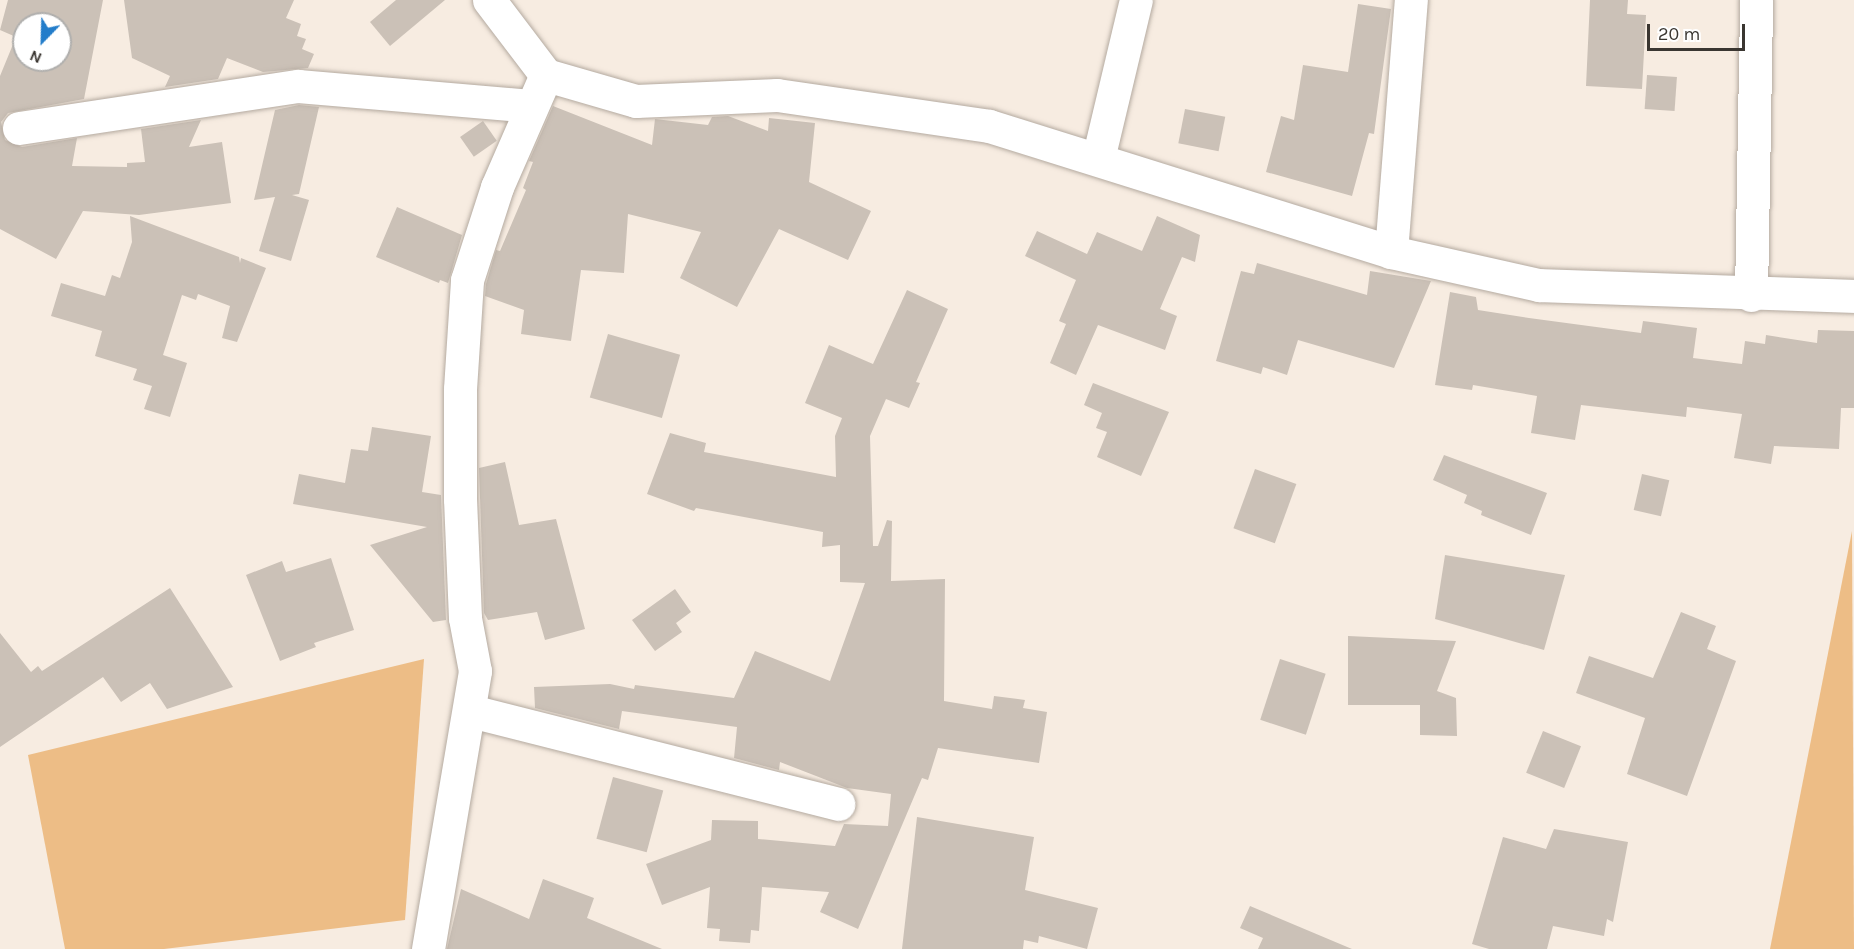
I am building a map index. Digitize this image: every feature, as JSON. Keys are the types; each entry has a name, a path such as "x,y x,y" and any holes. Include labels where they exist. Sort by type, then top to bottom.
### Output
{"street":[{"path":"489,0 546,75 636,102 777,95 919,113 989,126 1391,252 1539,285 1751,295 1854,296"},
{"path":"1098,159 1136,0"},
{"path":"1391,252 1411,0"},
{"path":"1751,295 1756,0"},
{"path":"428,949 471,711 475,671 465,618 460,488 460,389 467,280 497,187 530,106 546,75"},
{"path":"19,128 298,86 530,106"},
{"path":"471,711 838,804"}],"shaded area":[{"path":"1852,531 1854,949 1770,949"},
{"path":"424,659 405,920 164,949 65,949 28,755"}],"building":[{"path":"8,0 103,0 84,99 8,113 1,122 5,140 22,147 77,138 72,166 127,167 127,163 145,162 141,129 201,120 189,147 222,142 231,203 139,215 83,211 56,259 0,229 0,76 12,47 12,72 72,72 72,12 12,12 12,35 0,30"},
{"path":"124,0 294,0 286,18 301,24 297,36 306,39 302,49 314,54 308,68 263,72 227,58 218,79 165,87 170,76 132,58"},
{"path":"396,0 445,0 390,46 370,22"},
{"path":"1590,0 1628,0 1627,14 1646,15 1642,89 1586,86"},
{"path":"1358,4 1391,9 1374,134 1369,133 1352,196 1266,172 1281,116 1294,120 1303,65 1348,72"},
{"path":"1647,75 1677,77 1675,111 1645,109"},
{"path":"299,105 319,107 299,194 292,195 309,200 291,261 259,251 275,197 254,200 275,110"},
{"path":"553,106 652,145 655,119 708,125 712,117 728,116 768,131 769,118 815,123 809,182 871,211 848,260 779,229 737,307 680,278 701,232 628,214 624,273 581,270 571,341 521,334 524,310 485,296 486,284 496,250 500,251 526,190 523,188 533,162 529,161"},
{"path":"1185,109 1225,117 1219,151 1178,143"},
{"path":"483,121 497,141 474,157 460,137"},
{"path":"397,207 462,235 448,283 440,280 439,283 376,257"},
{"path":"130,216 239,257 240,263 241,258 266,268 237,342 222,338 230,306 198,294 196,300 182,295 163,355 187,363 170,417 144,409 152,386 133,380 137,369 95,356 102,331 51,316 61,283 105,296 112,275 120,278 132,242"},
{"path":"1157,216 1200,235 1195,262 1182,257 1160,309 1177,316 1165,350 1098,325 1076,375 1050,363 1066,324 1059,321 1076,280 1025,256 1037,231 1087,254 1097,232 1142,251"},
{"path":"1257,263 1367,295 1370,271 1431,281 1394,368 1298,340 1287,375 1263,367 1261,374 1216,361 1241,271 1254,274"},
{"path":"907,290 948,309 916,382 920,383 909,408 886,399 870,436 873,546 878,546 887,520 892,521 891,581 945,579 944,701 992,709 994,696 1025,700 1023,708 1047,712 1039,763 938,748 928,780 922,778 858,929 820,912 829,892 762,887 759,931 751,930 750,943 719,941 720,929 707,928 710,887 662,905 646,864 711,840 712,820 758,821 758,839 835,846 844,824 888,826 891,794 847,788 780,762 779,770 734,758 737,727 622,711 619,729 535,708 534,687 610,684 634,689 635,685 734,698 755,651 830,681 865,583 840,582 840,545 822,547 823,532 696,508 694,511 647,494 670,433 706,443 704,452 836,477 835,436 842,418 805,403 829,345 873,364"},
{"path":"1450,292 1476,297 1478,310 1529,318 1641,333 1643,321 1697,328 1693,358 1742,364 1745,341 1765,344 1766,335 1817,343 1818,330 1854,331 1854,408 1841,408 1839,449 1774,446 1771,464 1734,458 1742,414 1687,407 1686,417 1581,405 1575,440 1531,433 1537,396 1473,385 1472,390 1435,385"},
{"path":"608,334 680,355 662,418 590,397"},
{"path":"1093,383 1169,412 1141,476 1097,457 1107,432 1096,428 1102,413 1084,405"},
{"path":"372,427 431,436 422,492 441,495 446,620 433,622 370,545 427,527 293,504 299,474 345,483 351,449 368,451"},
{"path":"1444,455 1547,493 1531,535 1481,515 1482,511 1464,503 1467,495 1433,480"},
{"path":"505,462 519,525 556,519 585,629 545,640 537,612 488,620 484,613 479,468"},
{"path":"1255,469 1296,484 1275,543 1233,528"},
{"path":"1642,474 1669,480 1661,516 1634,510"},
{"path":"1445,555 1565,575 1544,650 1435,619"},
{"path":"331,558 354,630 314,643 316,647 280,661 246,575 282,561 286,572"},
{"path":"170,588 233,687 167,709 150,683 121,702 103,677 0,747 0,633 31,672 38,666 42,671"},
{"path":"675,589 691,612 676,623 682,632 655,651 632,620"},
{"path":"1681,612 1716,626 1707,649 1736,661 1687,796 1627,774 1645,718 1576,693 1589,656 1653,678"},
{"path":"1348,636 1456,641 1437,691 1456,698 1457,736 1420,735 1420,705 1348,705"},
{"path":"1280,659 1326,674 1306,735 1260,720"},
{"path":"1543,731 1581,746 1564,788 1526,773"},
{"path":"613,777 663,790 647,852 596,839"},
{"path":"917,817 1034,837 1025,890 1098,908 1087,949 1039,936 1038,943 1024,940 1023,949 902,949"},
{"path":"1554,829 1628,842 1613,922 1607,919 1604,936 1553,926 1547,949 1489,949 1472,944 1503,837 1546,849"},
{"path":"543,879 594,898 587,918 662,949 447,949 461,889 529,919"},
{"path":"1250,906 1352,949 1258,949 1263,938 1240,928"}]}
